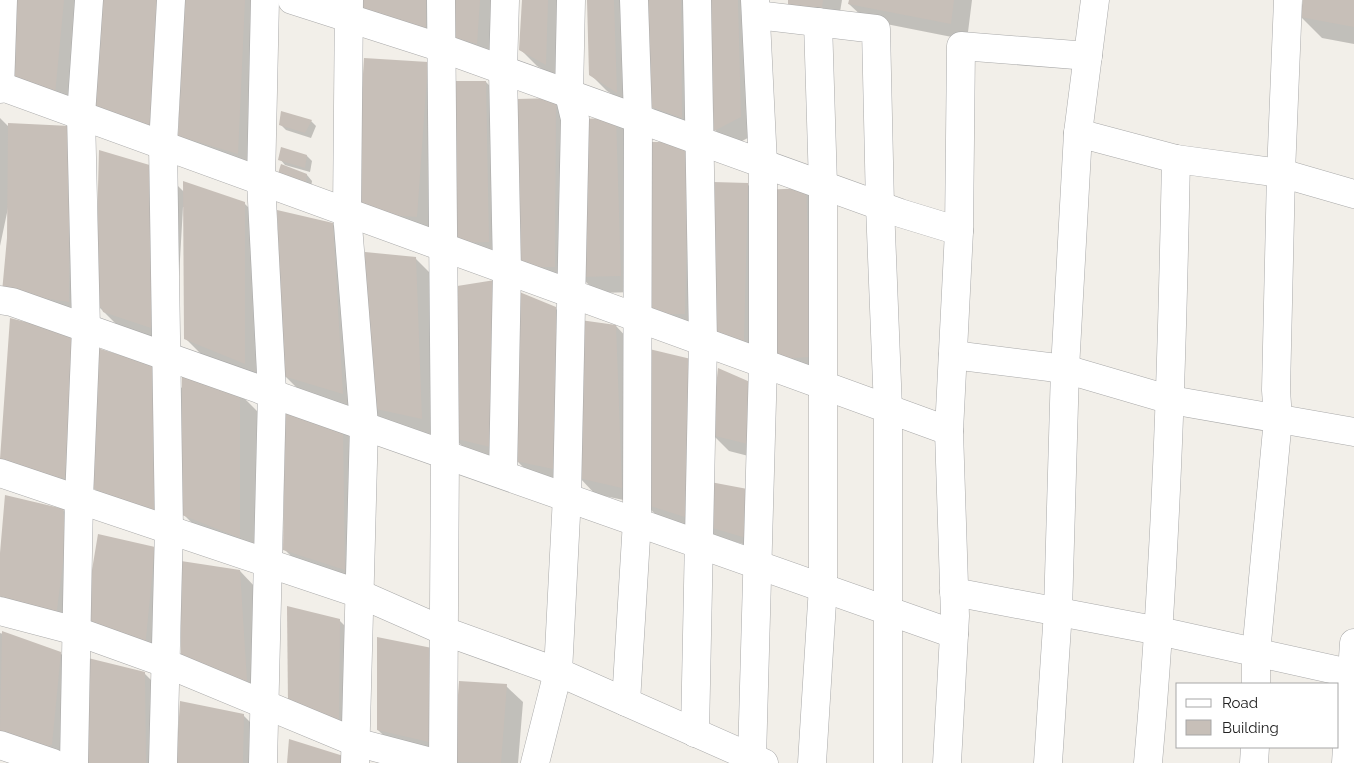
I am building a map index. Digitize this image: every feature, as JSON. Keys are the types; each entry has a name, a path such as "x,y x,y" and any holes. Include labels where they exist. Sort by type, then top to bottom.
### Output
{"street":[{"path":"3,0 0,87 949,431"},
{"path":"74,763 79,499 86,328 82,116 89,0"},
{"path":"163,763 169,528 163,145 171,0"},
{"path":"263,763 272,393 261,181 265,0"},
{"path":"292,0 348,9 442,48 880,206 959,230"},
{"path":"441,0 446,454 443,763"},
{"path":"503,474 507,271 503,70 505,0"},
{"path":"535,763 558,672 567,496 573,295 575,119 570,94 571,0"},
{"path":"626,702 637,521 638,118 634,0"},
{"path":"695,733 703,342 698,0"},
{"path":"1048,763 1058,611 1064,369 1078,133 1095,0"},
{"path":"1256,683 1256,653 1278,419 1276,390 1281,173 1288,0"},
{"path":"0,473 169,528 360,594 444,631 558,672 758,761 757,563 764,364 763,163 755,8 818,22 876,29 880,206 888,409 888,763"},
{"path":"348,9 347,213 364,425 355,752"},
{"path":"812,763 824,586 823,185 818,22"},
{"path":"947,763 954,634 949,431 959,230 961,46 1088,56"},
{"path":"1078,133 1176,159 1281,173 1354,194"},
{"path":"1148,763 1159,631 1171,400 1176,159"},
{"path":"0,300 12,302 567,496 824,586 954,634"},
{"path":"953,355 1064,369 1171,400 1354,432"},
{"path":"954,592 1159,631 1353,673"},
{"path":"0,611 76,631 165,663 264,703 355,752 436,763"},
{"path":"1346,763 1354,643"},
{"path":"0,745 53,763"},
{"path":"1254,763 1255,748"}],"building":[{"path":"16,0 64,0 54,105 9,82"},
{"path":"100,0 158,0 150,126 93,107"},
{"path":"184,0 245,0 238,154 178,136"},
{"path":"357,0 426,0 426,31 356,10"},
{"path":"452,0 480,0 477,44 452,37"},
{"path":"522,0 548,0 546,65 519,50"},
{"path":"587,0 614,0 617,93 589,75"},
{"path":"645,0 681,0 682,118 648,106"},
{"path":"708,0 738,0 741,117 714,131"},
{"path":"788,0 823,0 822,8 788,5"},
{"path":"849,0 954,0 951,24 848,4"},
{"path":"1303,0 1354,0 1354,27 1300,17"},
{"path":"364,58 428,62 417,217 354,213"},
{"path":"451,81 486,81 489,242 453,243"},
{"path":"556,98 555,267 516,267 517,99"},
{"path":"281,111 312,120 305,133 279,125"},
{"path":"616,118 621,276 580,277 575,119"},
{"path":"8,123 70,126 69,302 2,292 7,238"},
{"path":"650,142 689,142 685,314 646,314"},
{"path":"281,147 307,155 305,168 278,160"},
{"path":"99,150 163,169 154,327 151,326 151,328 103,312 102,308 95,305"},
{"path":"281,164 307,174 305,190 277,177"},
{"path":"183,181 245,202 245,364 184,339"},
{"path":"713,182 748,183 744,342 706,339"},
{"path":"806,188 813,357 770,359 762,190"},
{"path":"277,210 333,223 343,394 283,376"},
{"path":"365,252 416,257 422,419 362,406"},
{"path":"495,280 490,447 453,438 451,287"},
{"path":"517,291 556,307 558,470 515,461"},
{"path":"10,318 73,334 65,479 61,477 60,482 0,459"},
{"path":"580,320 616,325 622,488 578,478"},
{"path":"94,347 163,368 156,515 92,488"},
{"path":"645,348 691,359 688,518 644,504"},
{"path":"718,368 757,385 756,446 711,435"},
{"path":"182,374 240,393 240,538 182,515"},
{"path":"285,413 343,426 345,570 283,550"},
{"path":"705,481 758,491 753,540 702,525"},
{"path":"5,495 64,509 63,514 69,516 56,617 0,596 0,553"},
{"path":"98,534 155,547 145,648 83,624"},
{"path":"181,561 240,570 247,681 181,665"},
{"path":"287,606 340,619 339,724 288,705"},
{"path":"2,631 61,652 52,745 49,748 0,732"},
{"path":"377,637 432,648 429,742 377,730"},
{"path":"88,658 145,672 146,763 91,763 83,760"},
{"path":"459,681 507,684 501,763 453,762"},
{"path":"180,701 244,714 243,763 176,763"},
{"path":"289,739 353,759 353,763 287,763"}]}
